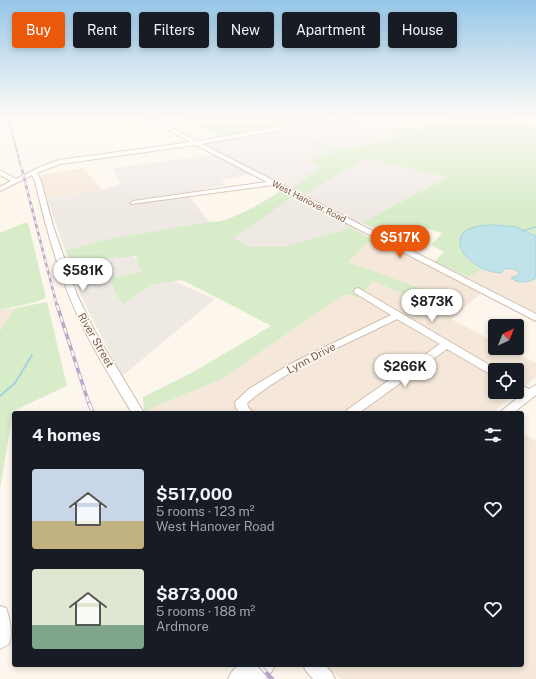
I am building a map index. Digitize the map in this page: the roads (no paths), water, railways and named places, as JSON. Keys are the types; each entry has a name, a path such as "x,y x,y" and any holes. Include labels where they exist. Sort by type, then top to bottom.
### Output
{"street":[{"path":"0,189 49,164 68,160 159,149"},
{"name":"West Hanover Road","path":"205,149 536,318"},
{"path":"0,172 15,181"},
{"name":"River Street","path":"33,172 38,181 49,226 73,295 90,332 137,411"},
{"path":"133,203 272,182"},
{"path":"358,291 488,370"},
{"name":"Lynn Drive","path":"245,411 242,408 241,402 253,392 309,358 397,315"},
{"path":"354,411 447,344"},
{"path":"508,411 533,392"},
{"path":"0,614 1,639"},
{"path":"237,679 248,667"},
{"path":"253,679 264,667"},
{"path":"314,667 326,679"}],"water":[{"path":"497,225 517,227 536,236 536,278 527,282 520,282 511,278 519,273 514,269 504,269 501,273 495,272 481,267 468,259 461,247 460,241 463,233 476,227"}],"waterway":[{"path":"522,231 536,227"},
{"path":"0,396 15,383 32,355"}],"railway":[{"path":"16,149 21,167"},
{"path":"21,166 57,306"},
{"path":"57,305 89,404"},
{"path":"89,403 92,411"},
{"path":"261,667 272,679"}]}
